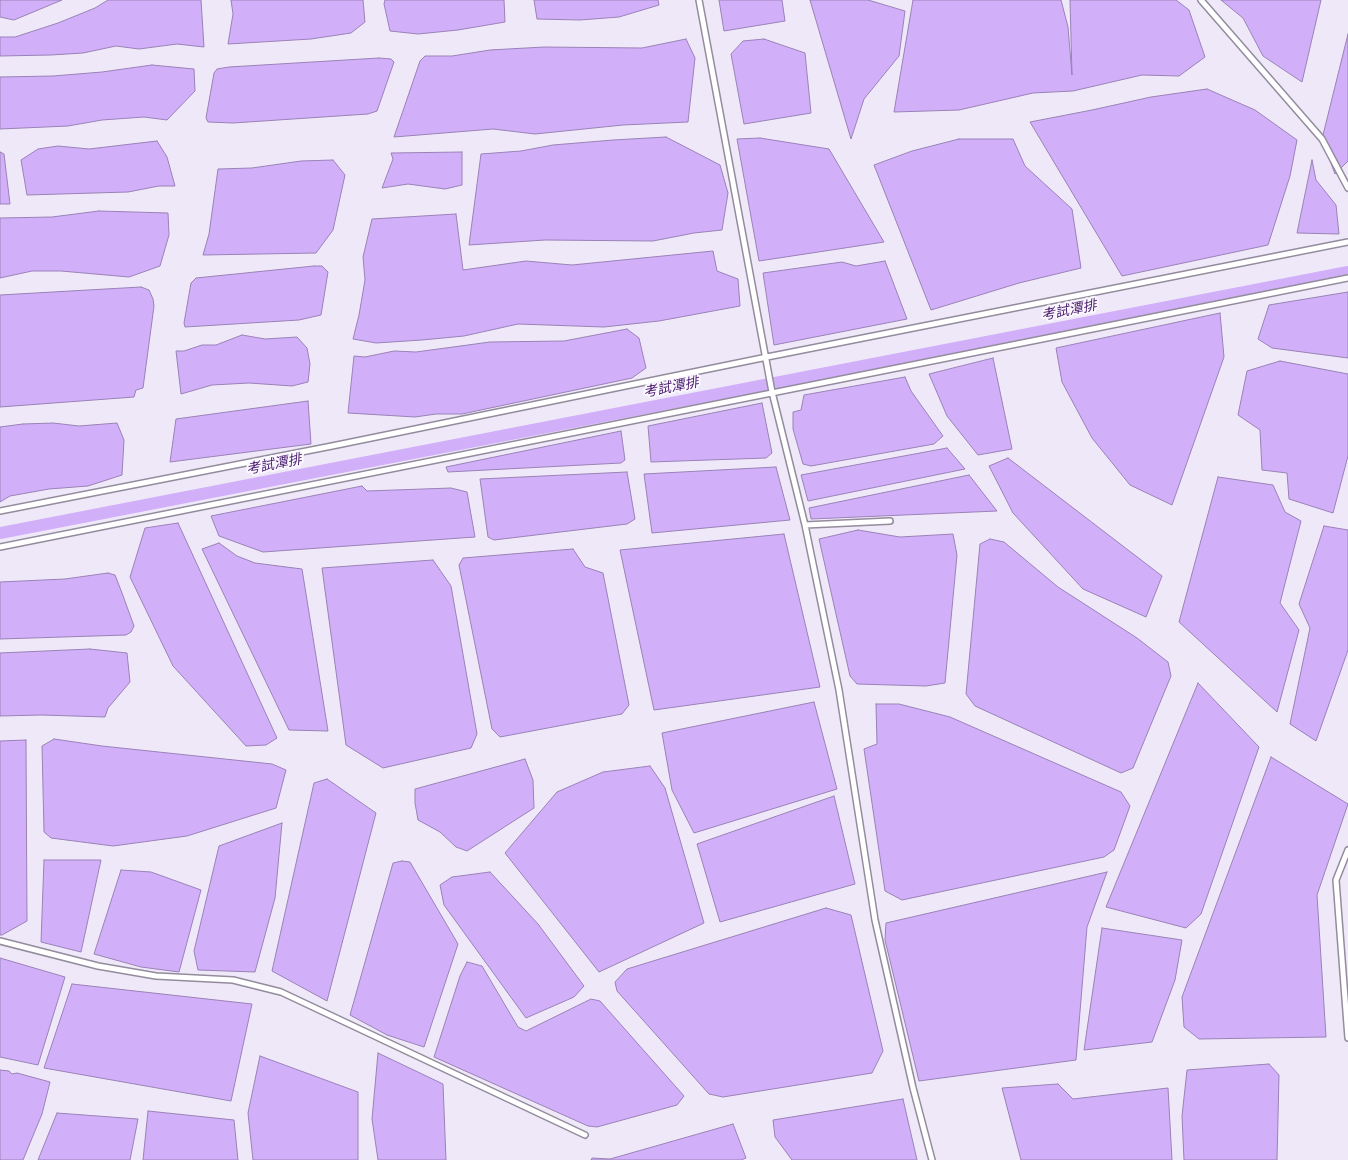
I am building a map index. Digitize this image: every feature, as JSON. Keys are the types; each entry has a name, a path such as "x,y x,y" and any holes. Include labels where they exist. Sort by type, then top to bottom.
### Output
{"lane":[{"path":"699,0 772,390 805,525 838,690 875,920 913,1088 932,1160"},
{"path":"1201,0 1322,139 1348,188"},
{"path":"0,511 1348,242"},
{"path":"0,547 772,390 1348,278"},
{"path":"805,525 890,521"},
{"path":"1348,850 1336,880 1348,1038"},
{"path":"0,941 98,966 156,976 232,980 280,992 585,1135"}],"shaded area":[{"path":"0,0 62,0 14,20 0,17"},
{"path":"108,0 201,0 204,47 177,44 139,49 116,46 83,53 0,56 0,37 15,37 58,23 95,8"},
{"path":"231,0 363,0 365,22 351,33 311,39 228,44 233,14"},
{"path":"385,0 504,0 505,22 458,30 418,34 390,31 384,4"},
{"path":"534,0 658,0 659,5 619,17 580,20 537,19"},
{"path":"719,0 782,0 785,21 724,31"},
{"path":"810,0 868,0 905,11 899,56 864,99 851,139"},
{"path":"913,0 1061,0 1068,27 1072,75 1070,0 1176,0 1189,10 1205,57 1179,76 1142,75 1073,91 1033,93 959,110 894,112"},
{"path":"1221,0 1321,0 1302,82 1263,56 1243,18"},
{"path":"1348,34 1348,161 1335,174 1322,139"},
{"path":"686,39 695,58 688,122 623,125 535,134 493,129 394,137 420,61 425,56 452,56 490,50 544,47 642,48"},
{"path":"764,39 805,53 811,113 744,124 731,54 743,41"},
{"path":"379,58 391,59 394,62 377,111 368,114 233,123 208,122 206,118 214,73 217,69"},
{"path":"152,65 194,69 195,91 167,120 144,117 102,120 68,126 0,129 0,77 53,76"},
{"path":"1207,89 1255,110 1297,140 1290,176 1268,245 1122,276 1030,122 1151,97"},
{"path":"666,137 720,165 728,193 722,230 653,241 545,240 469,245 481,154 521,151 553,145"},
{"path":"760,138 829,149 884,242 759,261 737,139"},
{"path":"959,139 1013,139 1025,166 1072,209 1081,268 1019,283 931,310 874,165 912,151"},
{"path":"157,141 167,157 175,186 159,186 128,192 27,195 21,160 38,149 58,146 89,149"},
{"path":"0,152 4,154 10,204 0,204"},
{"path":"462,152 462,185 445,189 408,184 382,188 393,159 391,153"},
{"path":"333,160 345,175 333,230 316,253 203,255 209,234 218,169 252,168 301,161"},
{"path":"1312,160 1316,180 1336,205 1339,234 1297,233"},
{"path":"99,211 168,213 169,235 160,266 129,277 61,271 32,271 0,278 0,218 52,217"},
{"path":"456,214 463,270 526,261 572,265 713,251 717,271 738,279 740,306 659,321 604,327 518,324 464,336 422,340 376,343 353,339 365,280 363,257 372,219"},
{"path":"885,261 907,319 774,345 763,273 842,262 856,266"},
{"path":"322,266 328,272 321,315 299,320 185,327 184,323 191,283 196,278"},
{"path":"141,287 149,290 154,306 143,388 136,390 134,397 0,407 0,295"},
{"path":"1348,292 1348,358 1272,348 1258,339 1269,305"},
{"path":"1220,313 1224,357 1172,505 1130,485 1092,438 1062,382 1056,348"},
{"path":"627,329 639,338 646,368 632,378 462,414 436,414 415,417 348,413 354,356 365,357 394,351 416,352 490,342 564,341"},
{"path":"242,335 265,339 297,337 307,348 310,364 308,382 292,386 249,383 212,385 181,394 176,351 184,351 202,345 216,345"},
{"path":"993,358 1012,449 978,455 947,416 929,374"},
{"path":"1280,361 1348,374 1348,456 1333,513 1289,499 1287,473 1262,470 1260,430 1238,415 1247,371"},
{"path":"905,377 911,391 943,436 934,444 811,466 803,464 793,429 793,412 801,410 804,395"},
{"path":"308,401 311,444 170,462 176,419"},
{"path":"762,403 772,453 766,458 651,462 648,426"},
{"path":"53,423 79,426 117,423 124,440 122,475 88,486 49,489 10,496 0,502 0,427"},
{"path":"621,431 625,460 621,463 448,472 446,467"},
{"path":"947,448 965,469 808,501 801,475"},
{"path":"1008,458 1162,576 1146,617 1083,589 1013,513 989,466"},
{"path":"776,467 790,520 652,533 644,474"},
{"path":"627,472 635,519 627,524 494,540 488,537 480,479"},
{"path":"969,475 997,511 811,519 809,508"},
{"path":"1218,477 1273,485 1285,512 1301,521 1280,603 1299,630 1277,712 1179,622"},
{"path":"362,486 367,491 451,488 467,492 475,537 263,552 219,536 211,516"},
{"path":"178,523 277,738 266,745 246,746 173,666 130,577 145,528"},
{"path":"1324,526 1348,530 1348,650 1316,741 1290,724 1310,628 1299,604"},
{"path":"858,530 900,537 953,534 957,555 945,683 926,686 857,684 850,676 819,539"},
{"path":"784,534 820,687 654,710 620,550"},
{"path":"990,539 1004,542 1058,587 1137,638 1168,662 1171,676 1133,768 1121,773 975,706 966,694 980,544"},
{"path":"219,543 237,556 255,563 302,569 328,731 289,730 202,549"},
{"path":"573,549 585,567 603,573 629,705 622,714 500,737 492,729 459,565 463,558"},
{"path":"433,560 451,586 477,734 471,748 383,768 346,745 322,568"},
{"path":"108,573 115,575 134,626 131,632 126,635 0,639 0,582 65,579"},
{"path":"90,649 127,653 130,682 108,708 105,717 0,716 0,653"},
{"path":"1198,683 1259,747 1201,914 1186,928 1106,907"},
{"path":"814,702 837,789 694,833 672,790 662,733"},
{"path":"876,704 899,704 950,717 1121,792 1130,806 1114,850 1104,857 902,900 885,891 864,749 877,744"},
{"path":"54,739 272,764 286,770 276,808 187,836 113,846 51,838 44,832 42,746"},
{"path":"26,740 27,921 0,935 0,741"},
{"path":"1271,757 1348,804 1317,895 1326,1037 1199,1039 1184,1027 1182,997"},
{"path":"525,759 533,780 534,808 467,851 456,847 440,832 418,820 415,789"},
{"path":"650,766 665,788 704,923 599,972 505,853 557,792 603,772"},
{"path":"327,779 376,813 327,1001 272,971 314,783"},
{"path":"834,796 855,884 720,922 697,844"},
{"path":"282,823 275,898 255,972 198,970 194,951 219,846"},
{"path":"44,860 101,860 81,952 41,942"},
{"path":"410,862 458,944 424,1047 387,1035 350,1015 393,863"},
{"path":"121,870 151,872 201,890 179,972 141,967 94,954"},
{"path":"490,872 538,924 584,986 574,997 526,1018 444,905 440,885 452,877"},
{"path":"1107,872 1087,927 1076,1060 919,1081 885,940 886,923"},
{"path":"826,908 851,915 883,1051 872,1073 723,1097 709,1094 617,991 615,982 627,969"},
{"path":"1102,928 1182,940 1175,980 1152,1042 1084,1050"},
{"path":"0,958 65,977 38,1065 0,1057"},
{"path":"467,962 482,966 518,1027 526,1031 591,999 600,1001 684,1096 677,1105 597,1127 588,1126 434,1057 460,976"},
{"path":"72,984 252,1004 231,1101 44,1068"},
{"path":"378,1053 443,1084 446,1160 378,1160 372,1119"},
{"path":"260,1056 358,1092 358,1160 253,1160 248,1113"},
{"path":"1269,1064 1279,1075 1277,1160 1184,1160 1182,1116 1187,1070"},
{"path":"0,1070 50,1082 42,1114 23,1160 0,1160"},
{"path":"1058,1084 1073,1099 1168,1088 1172,1160 1021,1160 1002,1088"},
{"path":"903,1099 917,1160 792,1160 775,1137 773,1120"},
{"path":"148,1111 234,1120 238,1160 143,1160"},
{"path":"57,1113 138,1119 130,1160 38,1160"},
{"path":"733,1124 746,1158 741,1160 591,1160 592,1158 610,1159"}],"waterway":[{"name":"考試潭排","path":"0,533 1348,272"}]}
